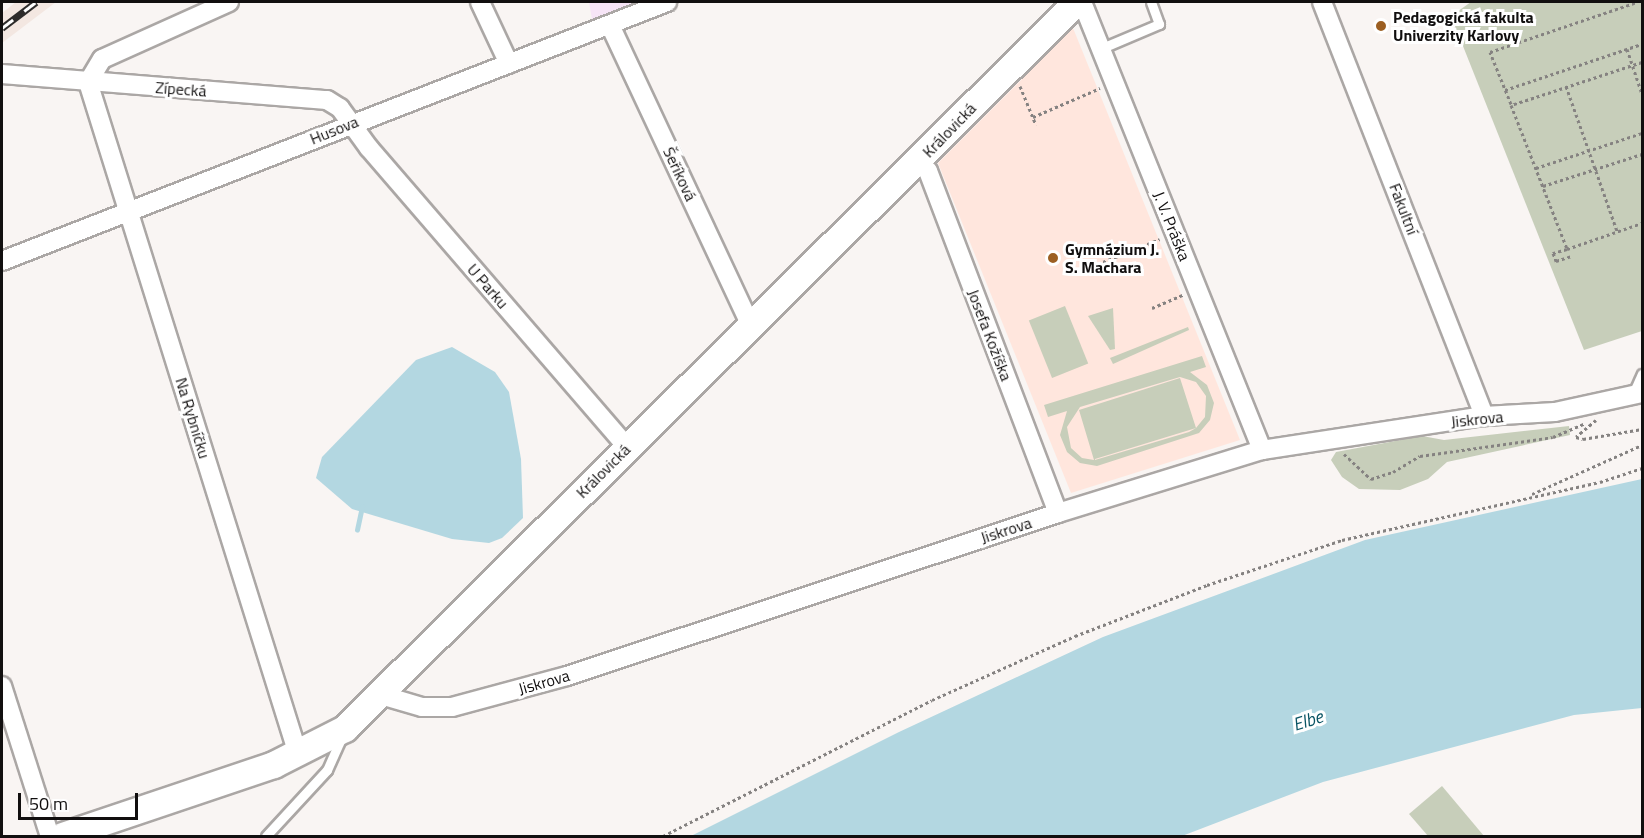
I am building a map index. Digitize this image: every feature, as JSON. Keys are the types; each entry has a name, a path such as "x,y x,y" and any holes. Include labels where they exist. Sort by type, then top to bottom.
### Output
{"main road":[{"name":"Královická","path":"63,837 298,754 345,729 381,696 750,324 1079,2"}],"street":[{"path":"88,82 102,59 229,2"},
{"path":"480,2 509,64"},
{"name":"Husova","path":"2,261 130,213 351,123 667,2"},
{"name":"J. V. Práška","path":"1079,2 1102,48 1262,450"},
{"name":"Fakultní","path":"1322,2 1484,416"},
{"name":"Šeříková","path":"609,25 750,324"},
{"name":"Zípecká","path":"2,74 327,100 340,108 351,123"},
{"name":"Na Rybníčku","path":"88,82 298,754"},
{"name":"U Parku","path":"351,123 627,447"},
{"name":"Josefa Kožíška","path":"919,160 927,171 1058,513"},
{"name":"Jiskrova","path":"381,696 400,703 452,707 567,676 1058,513 1262,450 1484,416 1555,412 1637,394"},
{"path":"2,686 50,837"}],"lane":[{"path":"1102,48 1159,24 1151,2"},
{"path":"1637,394 1642,374"},
{"path":"266,837 327,770 345,729"}],"path":[{"path":"1567,249 1490,52 1637,2"},
{"path":"1505,90 1642,44"},
{"path":"1627,49 1642,94"},
{"path":"1511,105 1642,62"},
{"path":"1019,79 1036,125"},
{"path":"1033,117 1115,82"},
{"path":"1566,86 1617,231"},
{"path":"1536,168 1642,134"},
{"path":"1543,186 1642,154"},
{"path":"1571,256 1556,261 1553,253 1642,223"},
{"path":"1103,262 1175,233"},
{"path":"1152,308 1198,291"},
{"path":"1350,460 1371,479 1393,472 1420,456 1553,437 1600,418 1576,437 1583,439 1642,429"},
{"path":"1529,496 1642,445"},
{"path":"663,837 932,700 1075,636 1342,540 1529,496 1600,482 1642,468"}],"shaded area":[{"path":"16,2 56,2 2,43 2,13"},
{"path":"589,2 652,2 593,25"},
{"name":"Gymnázium J. S. Machara","path":"1073,28 1240,440 1071,493 938,163"}],"green space":[{"path":"1471,2 1642,2 1642,331 1584,350 1451,16"},
{"path":"1065,306 1088,363 1052,378 1029,321"},
{"path":"1113,308 1115,349 1110,350 1088,316"},
{"path":"1188,327 1189,330 1113,364 1110,358"},
{"path":"1202,356 1206,367 1190,372 1207,385 1214,403 1210,420 1199,433 1097,466 1080,463 1067,452 1060,435 1067,411 1048,417 1044,405","holes":["1180,377 1196,382 1206,396 1205,417 1196,428 1180,378 1079,410 1094,460 1082,458 1071,448 1067,427 1080,407","1196,428 1189,432 1095,460"]},
{"path":"1569,426 1570,435 1447,462 1428,479 1400,490 1359,489 1342,477 1331,460 1336,452 1422,436 1444,440"},
{"path":"1442,786 1484,836 1428,836 1409,814"}],"water":[{"path":"452,347 495,372 509,392 521,459 523,518 502,538 489,543 452,539 352,509 316,478 322,457 416,360"},
{"name":"Elbe","path":"1642,479 1642,708 1574,715 1323,782 1182,836 691,836 899,732 1103,637 1365,540"}],"waterway":[{"path":"357,530 362,507"}],"railway":[{"path":"2,28 36,2"}],"place":[{"name":"Pedagogická fakulta Univerzity Karlovy","path":"1381,26"},
{"name":"Gymnázium J. S. Machara","path":"1053,258"}]}
